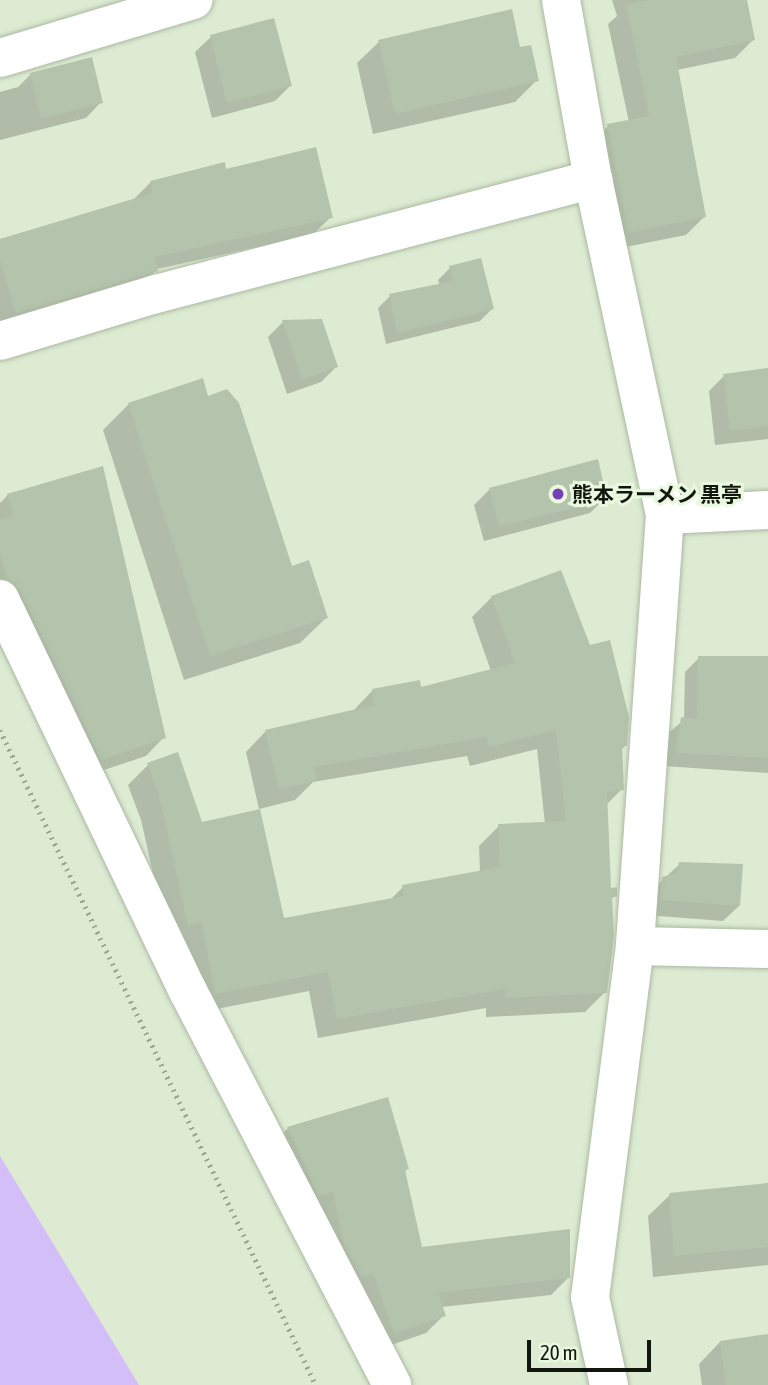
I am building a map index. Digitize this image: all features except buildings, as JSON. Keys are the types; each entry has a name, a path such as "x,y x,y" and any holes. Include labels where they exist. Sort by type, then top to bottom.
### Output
{"street":[{"path":"0,58 192,0"},
{"path":"561,0 593,179 665,515 635,946 590,1297 609,1385"},
{"path":"0,341 156,294 593,179"},
{"path":"665,515 768,510"},
{"path":"0,599 188,991 392,1385"},
{"path":"635,946 768,949"}],"path":[{"path":"0,730 316,1385"}],"shaded area":[{"path":"0,1156 139,1385 0,1385"}],"place":[{"name":"熊本ラーメン 黒亭","path":"558,494"}]}
